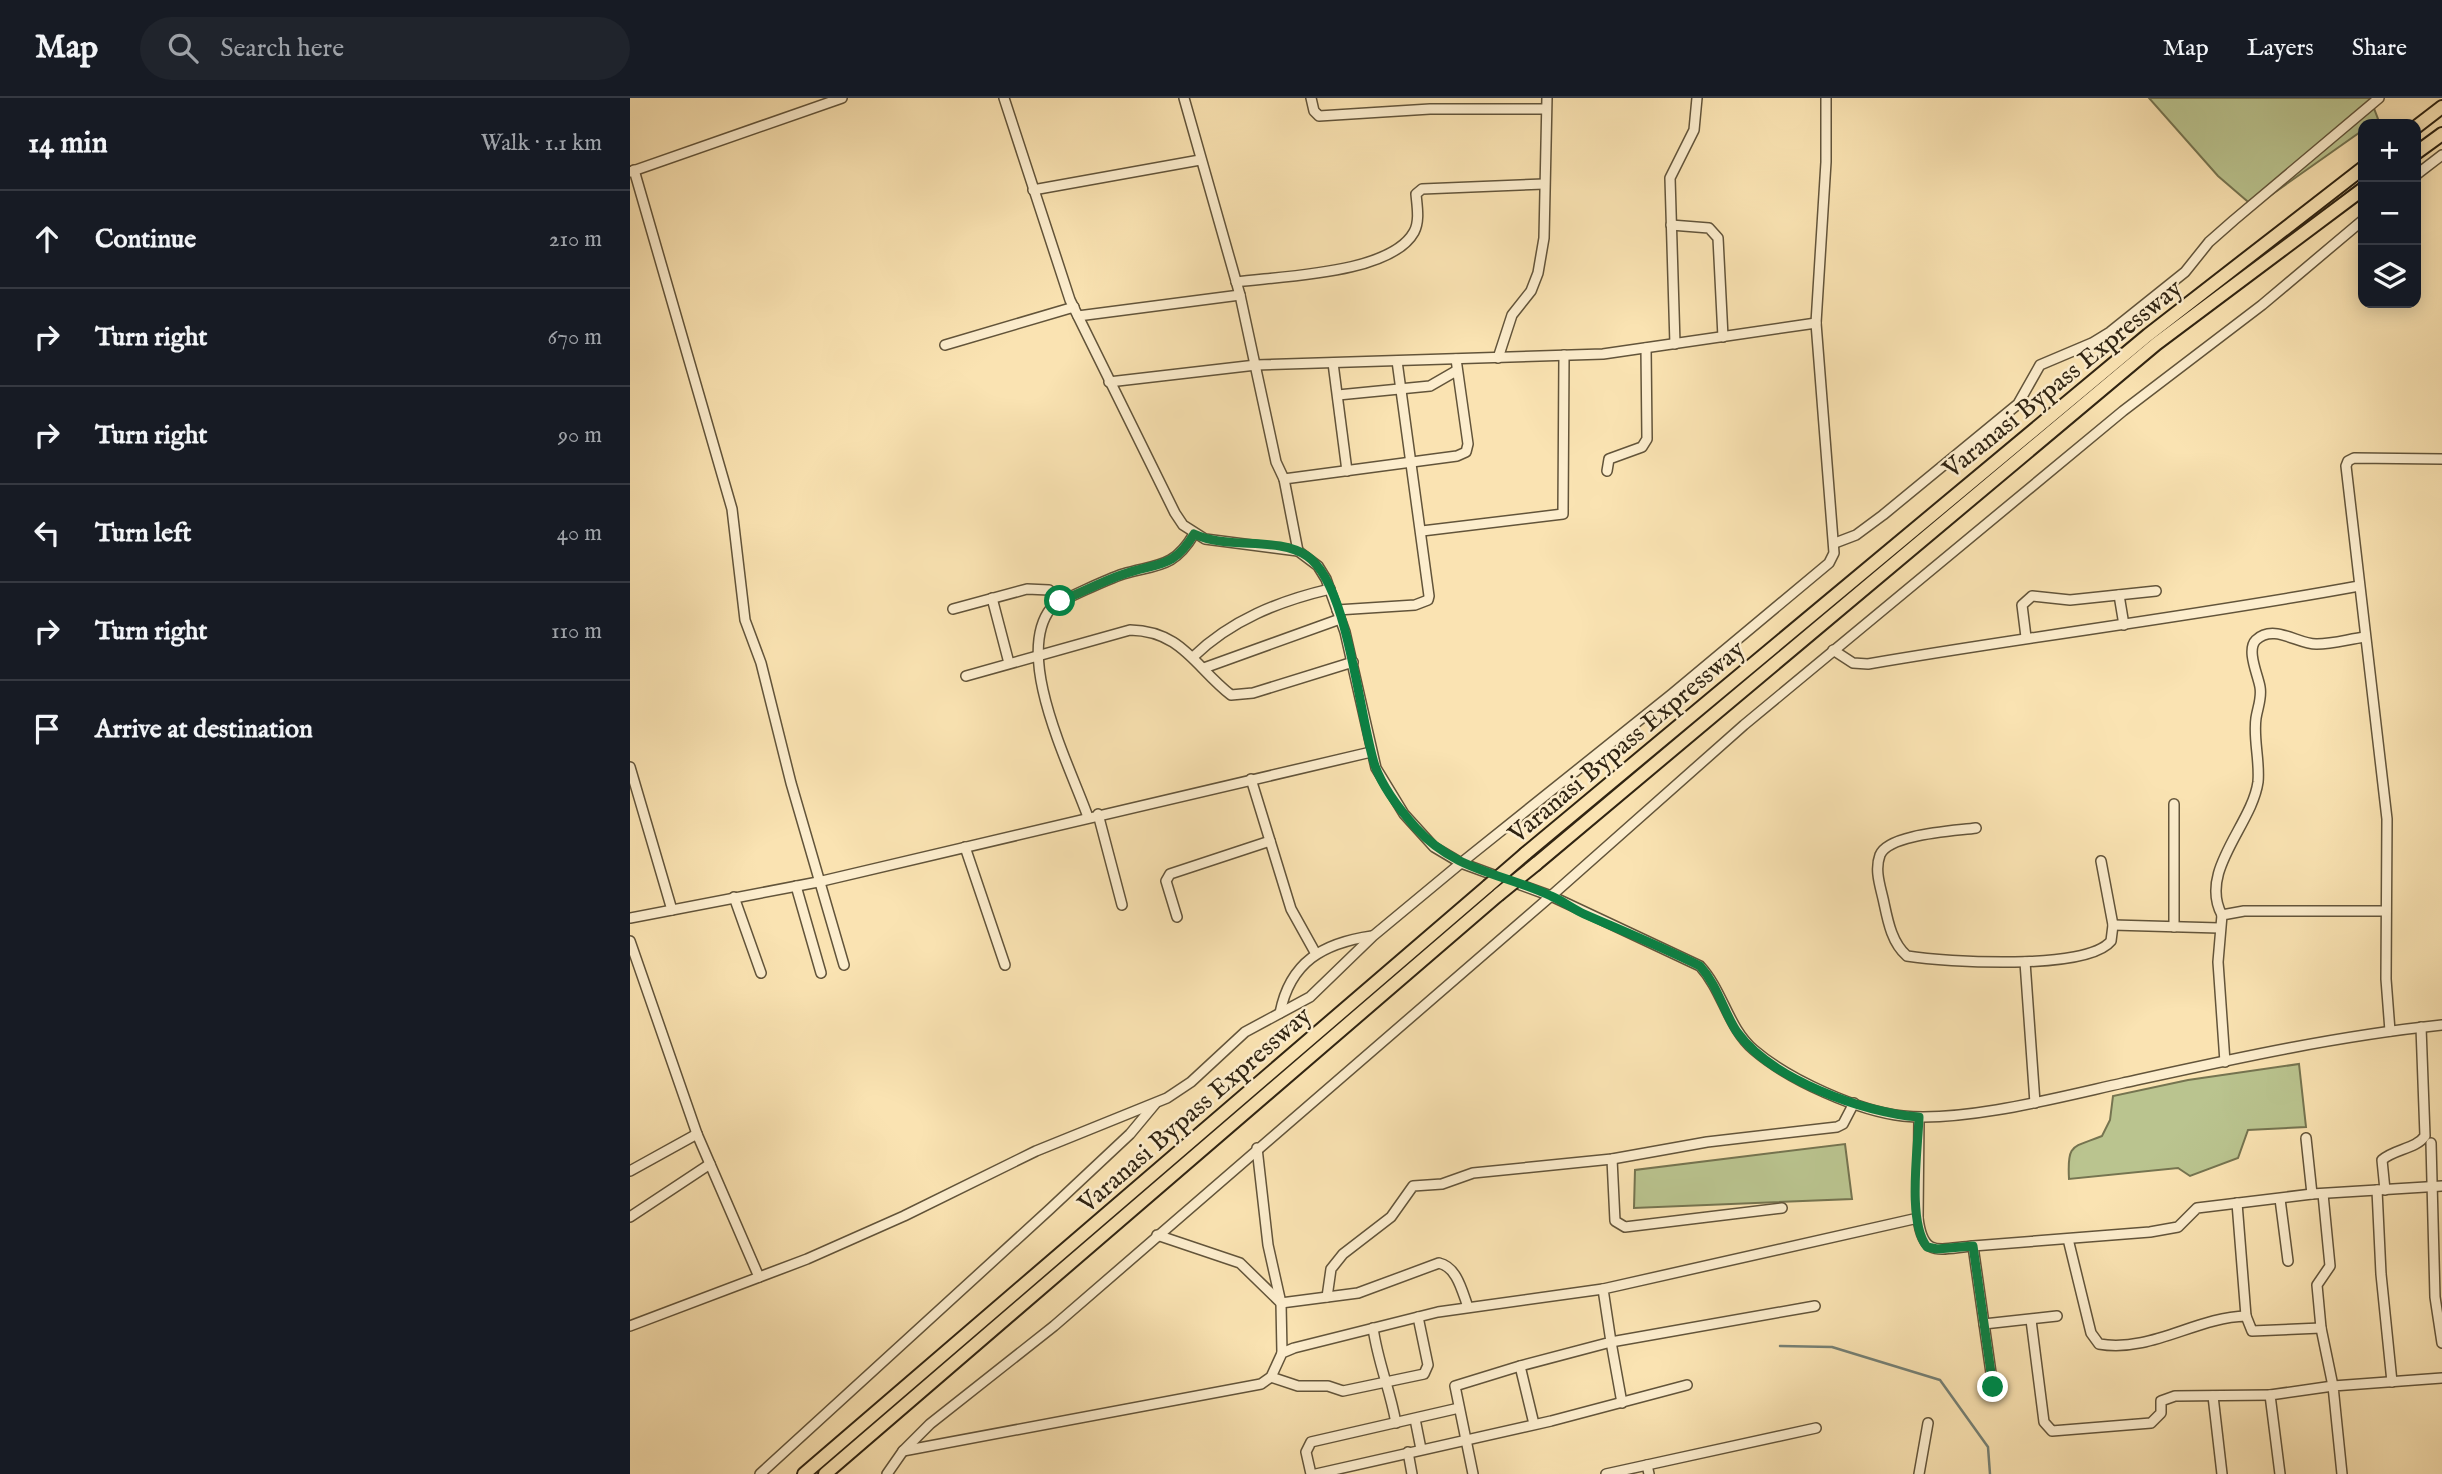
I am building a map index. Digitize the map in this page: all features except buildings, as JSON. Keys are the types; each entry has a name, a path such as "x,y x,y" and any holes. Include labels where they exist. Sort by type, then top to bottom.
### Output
{"highway":[{"path":"2421,124 2442,107"},
{"path":"2421,149 2442,134"},
{"name":"Varanasi Bypass Expressway","path":"825,1474 1493,891 1525,853 2148,335 2358,172"},
{"name":"Varanasi Bypass Expressway","path":"804,1474 1493,891 1536,864 2156,344 2358,193"},
{"path":"889,1401 898,1411"}],"street":[{"path":"842,98 632,171 732,509 746,620 761,663 818,882 844,965"},
{"path":"1004,98 1076,312 1175,513 1194,534 1224,543 1298,551 1318,566 1330,589 1353,662 1371,752 1388,790 1404,814 1434,847 1461,863 1552,896 1581,913 1700,966 1712,979 1736,1030 1752,1049 1807,1083 1870,1109 1919,1117 2035,1102 2225,1062 2390,1031 2442,1025"},
{"path":"1184,98 1240,295 1270,437 1284,479 1298,551"},
{"path":"1311,98 1314,111 1323,116 1430,109 1546,109"},
{"path":"1498,358 1513,315 1531,292 1538,273 1544,238 1547,98"},
{"path":"1675,344 1670,178 1694,130 1697,98"},
{"path":"630,1326 758,1277 904,1216 1036,1151 1156,1102 1191,1082 1245,1032 1310,997 1373,936 1829,563 1835,553 1835,543 1828,497 1816,323 1826,162 1826,98"},
{"path":"1835,543 1856,535 1883,515 2018,404 2040,365 2092,343 2110,332 2185,272 2209,242 2379,98"},
{"path":"2421,171 2442,155"},
{"path":"1033,190 1200,160"},
{"path":"1236,282 1358,265 1394,254 1418,224 1416,194 1422,189 1544,184"},
{"path":"887,1474 903,1451 930,1424 1054,1326 1552,896 1744,725 2123,411 2262,305 2358,224"},
{"path":"1671,225 1709,228 1718,238 1723,337"},
{"path":"945,345 1076,312 1240,295"},
{"path":"1109,382 1256,365 1564,355 1646,348 1816,323"},
{"path":"1607,471 1609,459 1642,447 1647,439 1646,348"},
{"path":"1422,531 1563,514 1564,355"},
{"path":"1284,479 1457,457 1468,449 1456,359"},
{"path":"1204,668 1338,614 1415,605 1428,600 1430,591 1397,361"},
{"path":"1334,363 1347,471"},
{"path":"1338,395 1430,386 1456,371"},
{"path":"2390,1031 2386,911 2387,820 2359,586 2348,461 2354,458 2442,458"},
{"path":"1122,905 1093,816 1044,696 1037,655 1047,615 1060,601 1120,575 1164,564 1184,550 1194,534"},
{"path":"1833,650 1853,663 1868,664 2026,637 2201,615 2359,586"},
{"path":"953,609 1039,588 1049,590 1060,601"},
{"path":"1193,657 1240,622 1287,601 1330,589"},
{"path":"2026,637 2022,605 2032,596 2070,600 2156,591"},
{"path":"2119,595 2124,625"},
{"path":"992,598 1009,663"},
{"path":"966,676 1130,630 1165,636 1193,657 1231,695 1240,696 1353,662"},
{"path":"2225,1062 2219,928 2222,915 2215,903 2215,890 2225,856 2258,783 2256,717 2261,697 2252,648 2256,640 2282,635 2320,644 2365,636"},
{"path":"630,918 818,882 1371,752"},
{"path":"630,767 671,910"},
{"path":"1251,779 1291,909 1316,954"},
{"path":"2174,804 2174,927"},
{"path":"1976,828 1904,839 1885,847 1880,856 1878,874 1889,925 1900,950 1907,956 2025,962 2097,953 2111,941 2113,925 2101,860"},
{"path":"1177,917 1166,881 1170,874 1270,841"},
{"path":"965,847 1005,965"},
{"path":"796,886 821,973"},
{"path":"734,897 761,973"},
{"path":"2222,915 2244,911 2386,911"},
{"path":"2113,925 2219,928"},
{"path":"1280,1013 1285,988 1316,954 1343,940 1373,936"},
{"path":"630,941 697,1134 758,1277"},
{"path":"2025,962 2035,1102"},
{"path":"2392,1382 2381,1274 2382,1160 2421,1142 2425,1136 2421,1027"},
{"path":"760,1474 1060,1200 1130,1134 1156,1102"},
{"path":"1327,1297 1331,1269 1337,1261 1391,1217 1413,1186 1441,1184 1473,1173 1612,1159 1707,1142 1837,1127 1843,1124 1856,1104"},
{"path":"1919,1117 1917,1218 1921,1239 1927,1247 1937,1249 2172,1229 2197,1208 2312,1194 2442,1186"},
{"path":"630,1171 697,1134"},
{"path":"2306,1138 2312,1194"},
{"path":"2431,1143 2430,1186 2435,1297 2442,1343"},
{"path":"903,1451 1147,1408 1261,1384 1271,1377 1283,1353 1281,1303 1268,1245 1257,1148"},
{"path":"1612,1159 1615,1221 1625,1227 1782,1208"},
{"path":"630,1217 710,1164"},
{"path":"2323,1194 2330,1266 2317,1285 2321,1328 2333,1386 2342,1474"},
{"path":"2280,1199 2288,1261"},
{"path":"2237,1203 2245,1316 2252,1331 2321,1328"},
{"path":"1283,1353 1310,1342 1418,1317 1468,1307 1603,1289 1917,1218"},
{"path":"1157,1235 1240,1263 1281,1303"},
{"path":"2068,1239 2091,1333 2099,1344 2131,1345 2178,1333 2214,1318 2245,1316"},
{"path":"1973,1246 1993,1387"},
{"path":"1281,1303 1358,1293 1439,1263 1447,1265 1453,1272 1468,1307"},
{"path":"1603,1289 1622,1403"},
{"path":"1473,1474 1468,1440 1454,1391 1459,1383 1611,1342 1815,1306"},
{"path":"1984,1324 2057,1316"},
{"path":"1271,1377 1298,1386 1328,1387 1343,1391 1414,1377 1427,1370 1418,1317"},
{"path":"2031,1320 2044,1422 2052,1431 2151,1423 2158,1419 2161,1401 2167,1398 2270,1395 2333,1386 2442,1378"},
{"path":"1373,1328 1378,1363 1396,1423"},
{"path":"1520,1366 1534,1424"},
{"path":"1459,1408 1311,1442 1306,1452 1314,1474 1468,1440 1687,1385"},
{"path":"2270,1395 2280,1474"},
{"path":"2213,1396 2222,1474"},
{"path":"1415,1419 1421,1449"},
{"path":"1919,1474 1928,1423"},
{"path":"1606,1474 1648,1469 1816,1427"},
{"path":"1408,1452 1412,1474"}],"green space":[{"path":"2149,98 2370,98 2378,119 2358,119 2358,134 2254,207 2218,176"},
{"path":"2299,1064 2306,1127 2248,1130 2238,1158 2190,1176 2178,1168 2069,1179 2071,1153 2078,1145 2102,1136 2110,1120 2113,1096 2188,1080"},
{"path":"1845,1144 1852,1199 1634,1208 1635,1170"}],"waterway":[{"path":"1780,1346 1832,1347 1940,1380 1988,1447 1990,1474"}],"route":[{"path":"1060,601 1091,590 1120,575 1164,564 1176,558 1194,534 1224,543 1262,545 1298,551 1306,555 1323,573 1345,632 1376,768 1394,800 1434,847 1461,863 1552,896 1581,913 1700,966 1712,979 1736,1030 1752,1049 1776,1066 1807,1083 1870,1109 1919,1117 1916,1187 1921,1239 1927,1247 1937,1249 1973,1246 1993,1387"}]}
